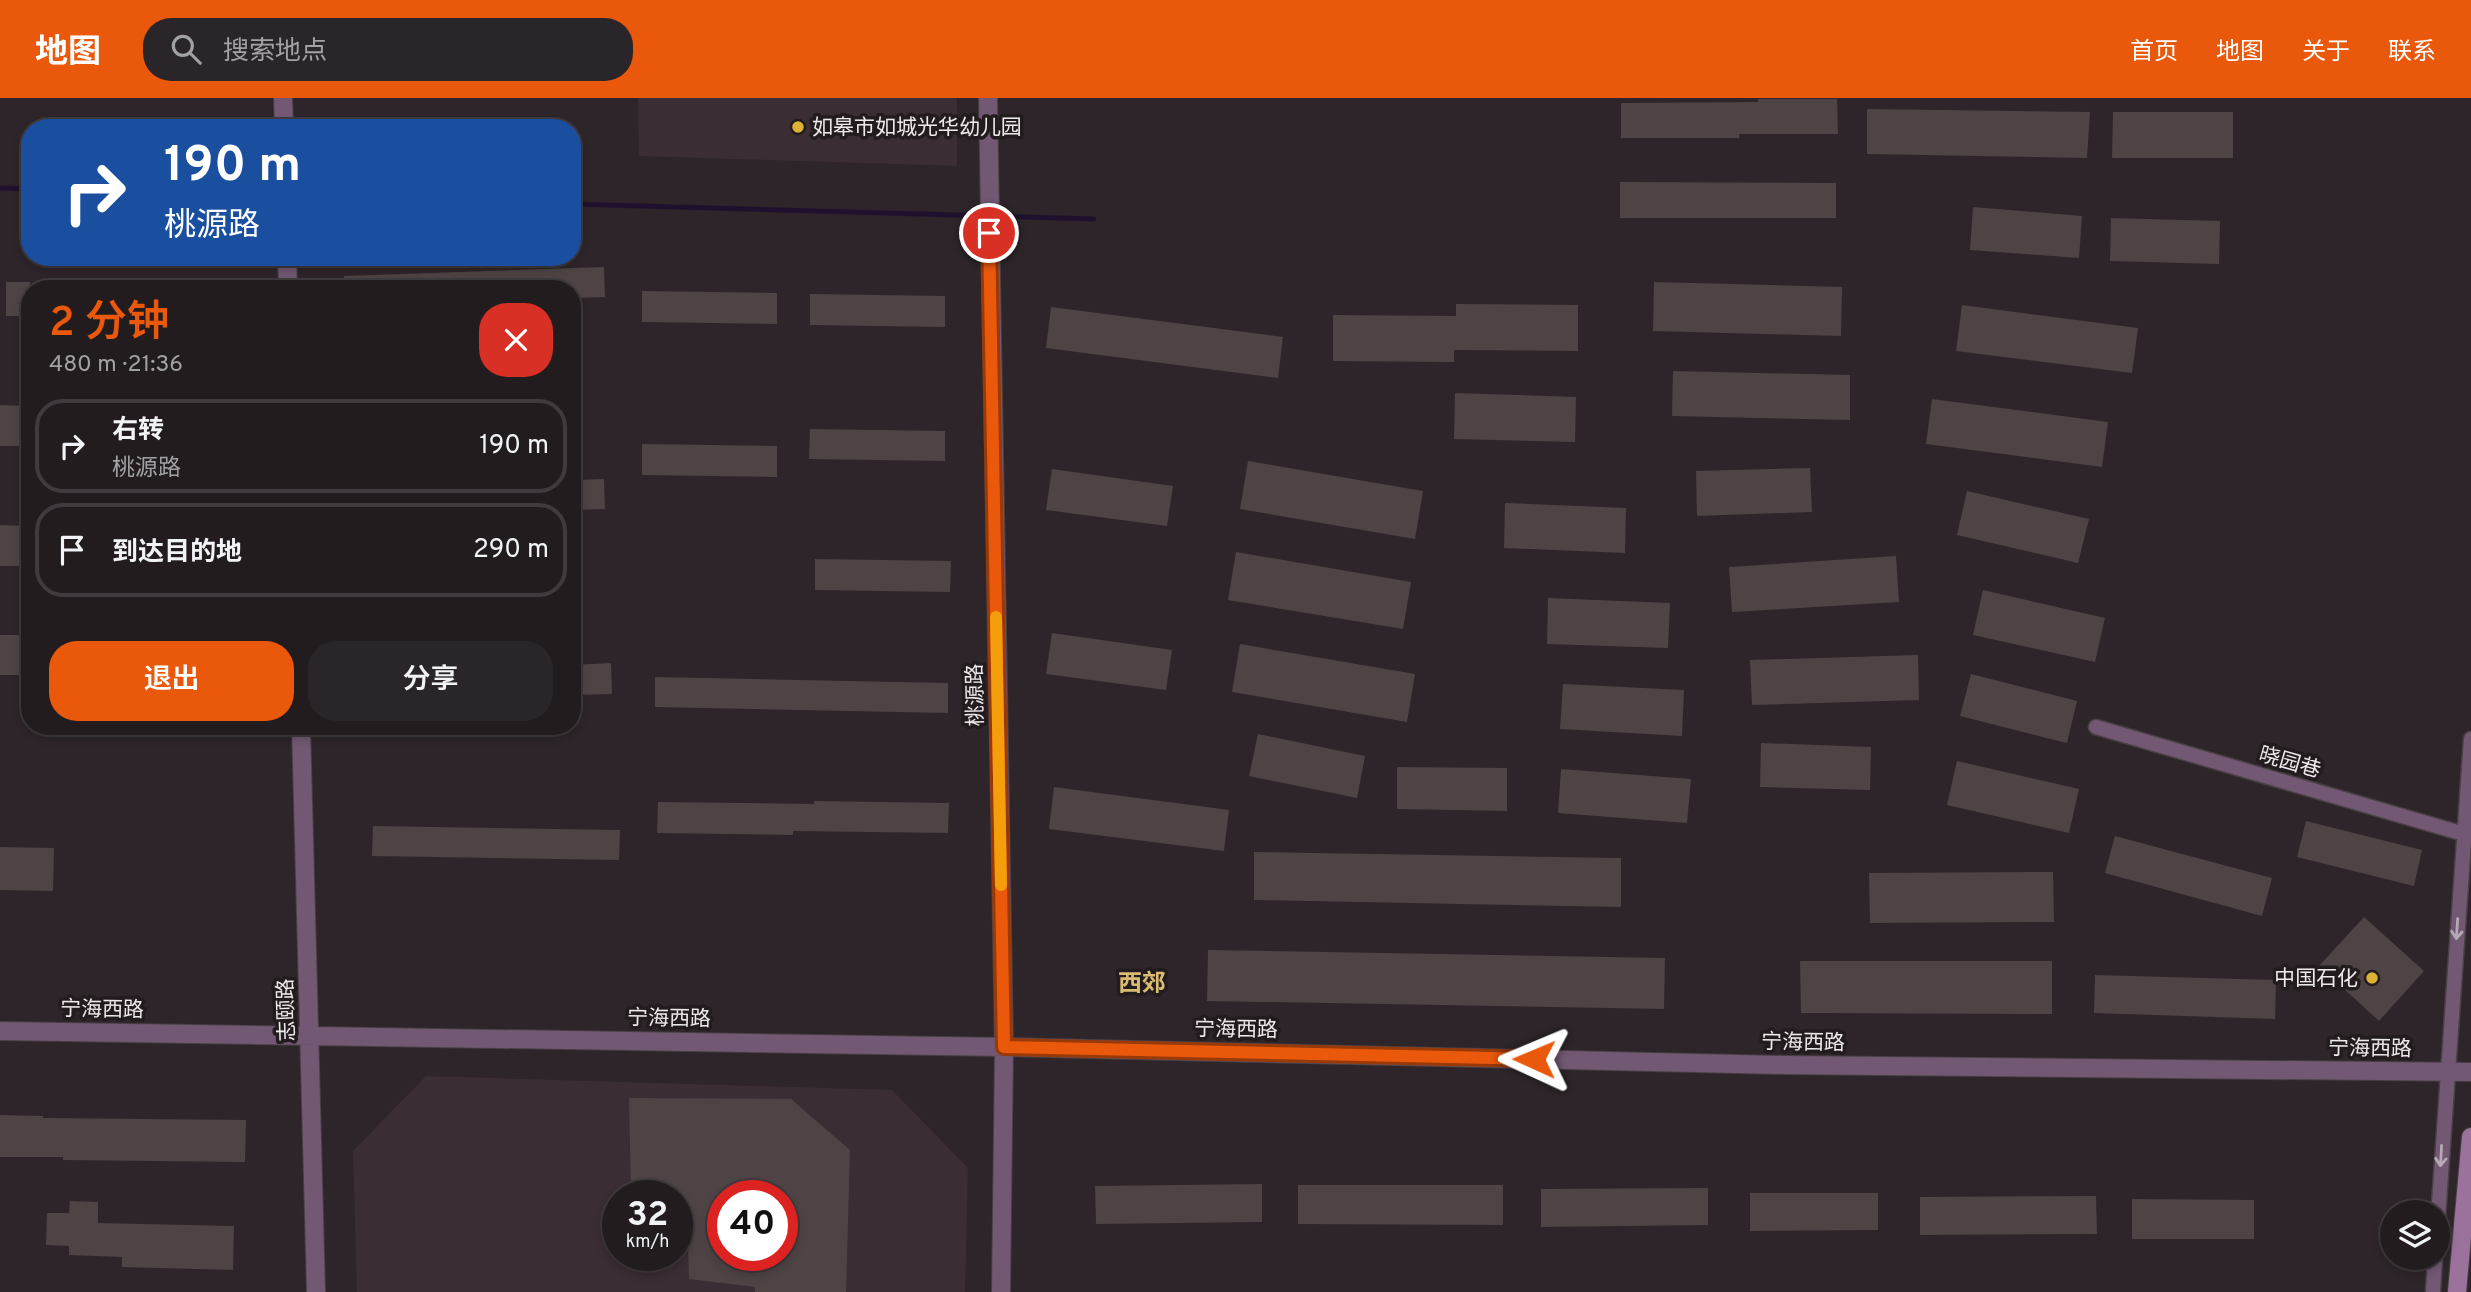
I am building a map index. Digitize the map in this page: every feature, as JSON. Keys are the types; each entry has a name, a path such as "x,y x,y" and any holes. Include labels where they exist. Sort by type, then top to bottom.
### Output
{"main road":[{"path":"2457,1292 2471,1137"}],"street":[{"path":"283,98 284,119"},
{"name":"桃源路","path":"988,98 1004,1047 1001,1292"},
{"name":"晓园巷","path":"2096,727 2468,836"},
{"name":"志颐路","path":"300,735 316,1292"},
{"path":"2439,1200 2446,1072 2468,836 2471,738"},
{"name":"宁海西路","path":"0,1031 1004,1047 1785,1065 2471,1072"},
{"path":"2433,1292 2434,1270"}],"shaded area":[{"name":"如皋市如城光华幼儿园","path":"638,98 957,98 957,166 639,156"},
{"path":"426,1076 892,1090 968,1168 965,1292 357,1292 353,1151"}],"building":[{"path":"1758,99 1837,99 1838,134 1739,134 1739,138 1621,138 1621,103 1758,102"},
{"path":"1867,109 2090,112 2087,158 1867,154"},
{"path":"2113,112 2233,112 2233,158 2112,158"},
{"path":"1620,182 1836,183 1836,218 1620,218"},
{"path":"1973,207 2082,216 2079,258 1970,250"},
{"path":"2111,218 2220,221 2219,264 2110,261"},
{"path":"604,267 605,297 581,298 581,280 344,280 344,276"},
{"path":"6,282 21,282 21,316 6,316"},
{"path":"1654,282 1842,287 1841,336 1653,331"},
{"path":"642,291 777,293 777,324 642,322"},
{"path":"810,294 945,296 945,327 810,325"},
{"path":"1456,304 1578,305 1578,351 1454,350 1454,362 1333,361 1333,315 1456,316"},
{"path":"1962,305 2138,328 2132,373 1956,351"},
{"path":"1051,307 1283,337 1278,378 1046,348"},
{"path":"1673,371 1850,375 1850,420 1672,416"},
{"path":"1455,393 1576,397 1575,442 1454,439"},
{"path":"1932,399 2108,422 2102,467 1926,444"},
{"path":"0,405 21,406 21,446 0,446"},
{"path":"810,429 945,431 945,461 809,459"},
{"path":"642,444 777,446 777,477 642,475"},
{"path":"1248,461 1423,491 1415,539 1240,509"},
{"path":"1810,468 1812,512 1697,516 1696,471"},
{"path":"1052,469 1173,486 1167,526 1046,510"},
{"path":"604,479 605,509 581,510 581,480"},
{"path":"1967,491 2089,519 2078,563 1957,535"},
{"path":"1505,503 1626,508 1625,553 1504,548"},
{"path":"0,525 21,526 21,566 0,566"},
{"path":"1236,552 1411,582 1403,629 1228,600"},
{"path":"1896,556 1899,602 1732,612 1729,567"},
{"path":"815,559 951,561 950,592 815,590"},
{"path":"1983,590 2105,618 2095,662 1973,635"},
{"path":"1548,598 1670,603 1668,648 1547,644"},
{"path":"1052,633 1172,650 1166,690 1046,674"},
{"path":"0,635 21,635 21,675 0,675"},
{"path":"1240,644 1415,674 1407,722 1232,692"},
{"path":"1918,655 1919,700 1752,705 1750,660"},
{"path":"611,663 612,694 581,695 581,665"},
{"path":"1971,674 2077,701 2067,743 1960,716"},
{"path":"655,677 948,683 948,713 655,707"},
{"path":"1563,684 1684,690 1682,736 1560,729"},
{"path":"1258,734 1365,756 1357,798 1249,776"},
{"path":"1761,743 1871,747 1870,790 1760,787"},
{"path":"1957,761 2079,789 2069,833 1947,805"},
{"path":"1397,767 1507,768 1507,811 1397,809"},
{"path":"1561,769 1691,779 1687,823 1558,813"},
{"path":"1054,787 1229,810 1224,851 1049,829"},
{"path":"814,801 949,803 948,833 657,833 658,802 814,804"},
{"path":"2306,821 2422,850 2414,886 2297,857"},
{"path":"373,826 620,830 619,860 372,856"},
{"path":"2115,836 2272,878 2262,916 2105,873"},
{"path":"0,847 54,848 53,891 0,890"},
{"path":"1254,852 1621,858 1621,907 1254,900"},
{"path":"2053,872 2054,922 1870,923 1869,873"},
{"path":"2364,917 2424,971 2379,1021 2319,966"},
{"path":"1208,950 1665,958 1664,1009 1207,1001"},
{"path":"1800,961 2052,961 2052,1014 1801,1013"},
{"path":"2095,975 2276,980 2275,1019 2094,1013"},
{"path":"629,1098 791,1099 850,1150 846,1292 755,1292 755,1287 689,1279 689,1271 693,1271 693,1180 631,1180"},
{"path":"0,1115 43,1118 246,1120 245,1162 0,1157"},
{"path":"1262,1184 1262,1222 1096,1224 1095,1186"},
{"path":"1298,1185 1503,1185 1503,1225 1298,1224"},
{"path":"1708,1188 1708,1225 1541,1227 1541,1189"},
{"path":"1750,1193 1878,1193 1878,1230 1750,1231"},
{"path":"2096,1196 2097,1234 1920,1235 1920,1197"},
{"path":"2132,1199 2254,1200 2254,1239 2132,1239"},
{"path":"70,1201 98,1202 98,1223 234,1226 233,1270 122,1267 122,1257 69,1255 69,1246 46,1245 47,1213 69,1213"}],"waterway":[{"path":"0,188 21,189"},
{"path":"581,204 1094,219"}],"slow traffic":[{"path":"996,617 1001,885"}],"place":[{"name":"如皋市如城光华幼儿园","path":"798,127"},
{"name":"中国石化","path":"2372,978"}],"district":[{"name":"西郊","path":"1142,983"}],"route":[{"path":"989,233 1004,1047 1534,1059"}]}
